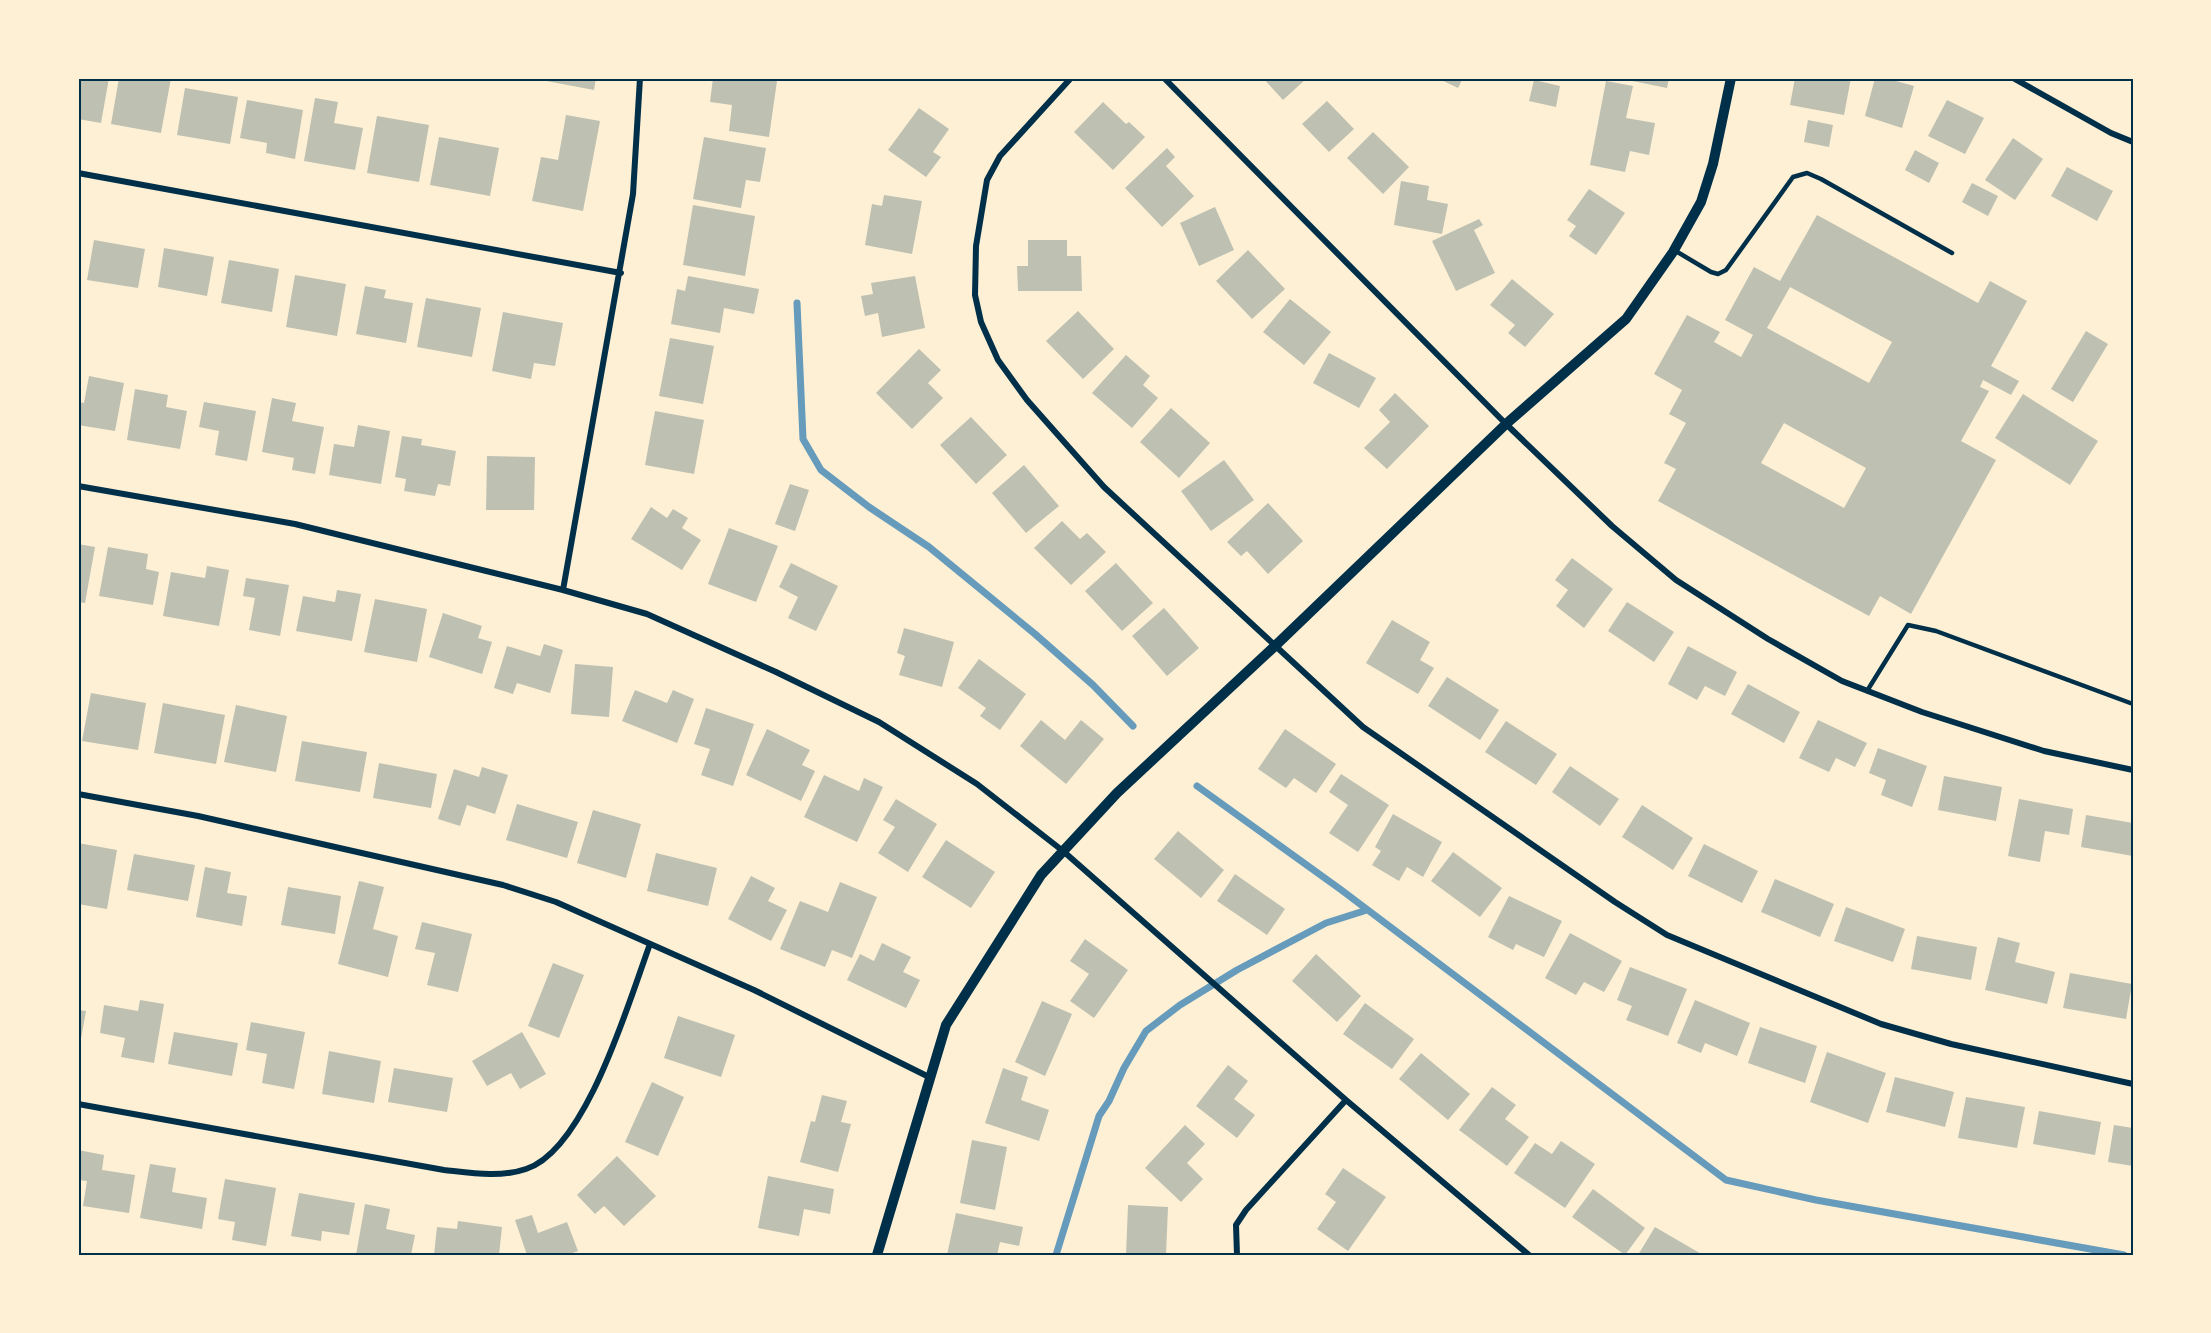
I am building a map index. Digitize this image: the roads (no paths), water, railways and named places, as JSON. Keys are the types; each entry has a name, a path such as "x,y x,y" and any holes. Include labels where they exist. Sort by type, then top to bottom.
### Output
{"street":[{"path":"563,590 621,273 633,194 640,78"},
{"path":"1071,78 1000,156 987,180 976,246 975,296 981,322 998,360 1027,400 1104,487 1363,727 1615,902 1667,935 1881,1024 1963,1047 2133,1084"},
{"path":"1164,78 1506,424 1611,526 1676,580 1768,639 1842,681 1922,712 2043,751 2133,770"},
{"path":"878,1253 946,1025 1041,875 1117,793 1275,646 1506,424 1626,319 1674,250 1701,202 1713,164 1731,78"},
{"path":"2013,78 2111,133 2133,142"},
{"path":"78,173 621,273"},
{"path":"78,486 295,524 563,590 647,615 776,672 879,722 977,784 1063,851 1346,1100 1529,1255"},
{"path":"78,794 198,816 503,885 556,902 754,990 931,1078"},
{"path":"78,1104 444,1170 486,1175 526,1169 546,1159 578,1120 601,1072 650,945"},
{"path":"1238,1255 1236,1226 1246,1210 1346,1100"}],"lane":[{"path":"1674,250 1711,272 1718,274 1726,270 1793,177 1807,173 1821,178 1952,253"},
{"path":"1867,691 1908,625 1936,631 2133,704"}],"waterway":[{"path":"797,303 803,439 821,470 869,507 929,547 1035,634 1093,685 1133,726"},
{"path":"1197,786 1340,889 1726,1180 1816,1200 2124,1255"},
{"path":"1056,1255 1099,1116 1146,1031 1180,1005 1237,970 1326,923 1367,910"}]}
